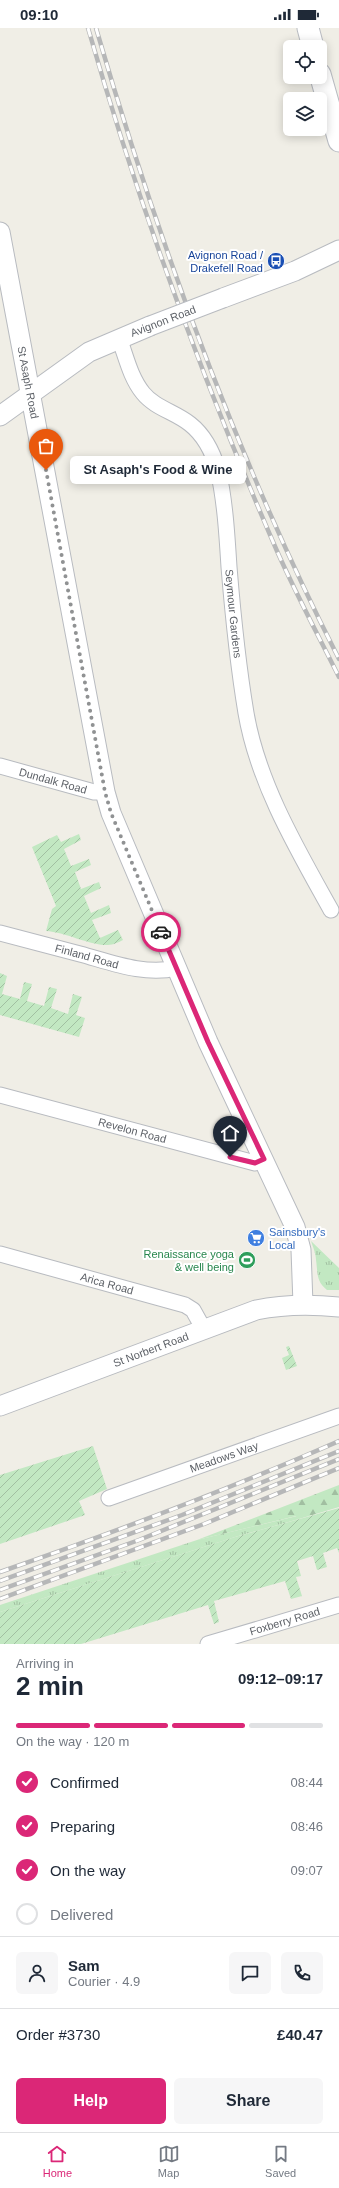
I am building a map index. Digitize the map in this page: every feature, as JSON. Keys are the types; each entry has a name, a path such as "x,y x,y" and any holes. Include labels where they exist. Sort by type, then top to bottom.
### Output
{"main road":[{"path":"308,28 311,40"},
{"path":"323,84 339,141"}],"street":[{"name":"St Asaph Road","path":"0,232 105,792 111,813 208,1042 295,1227 301,1250 303,1304"},
{"name":"Avignon Road","path":"0,416 89,352 119,338 295,271 339,250"},
{"name":"Seymour Gardens","path":"119,338 132,377 143,393 157,406 190,424 207,443 218,469 226,520 234,619 246,714 254,747 274,800 331,910"},
{"name":"Dundalk Road","path":"0,766 94,792 105,792"},
{"name":"Finland Road","path":"0,933 109,962 150,970 166,970 176,968"},
{"name":"Revelon Road","path":"0,1095 255,1163 264,1159"},
{"name":"Arica Road","path":"0,1254 185,1305 193,1310 203,1328"},
{"name":"St Norbert Road","path":"0,1406 203,1328 256,1310 281,1305 303,1304 339,1307"},
{"name":"Meadows Way","path":"109,1498 339,1416"},
{"name":"Foxberry Road","path":"208,1644 339,1605"}],"green space":[{"path":"79,834 81,840 64,849 71,866 89,859 91,865 75,872 81,889 99,882 101,888 84,896 91,913 109,905 111,913 92,920 100,938 118,930 123,940 114,944 101,945 46,931 52,909 56,906 32,847 57,835 61,842"},
{"path":"0,973 7,976 2,994 20,999 24,982 32,984 27,1001 44,1006 49,987 57,989 51,1008 68,1014 73,994 82,997 76,1015 85,1018 79,1037 0,1015"},
{"path":"311,1241 339,1268 339,1290 327,1290 323,1287 319,1280 316,1255"},
{"path":"289,1346 297,1366 286,1370 282,1358 289,1355 286,1347"},
{"path":"93,1446 107,1489 79,1501 85,1515 0,1544 0,1475"},
{"path":"339,1485 339,1507 299,1519 296,1516 197,1540"},
{"path":"339,1508 339,1553 337,1548 323,1553 327,1567 317,1570 313,1556 297,1561 301,1576 296,1577 302,1596 291,1599 285,1581 214,1601 219,1622 214,1624 208,1605 81,1644 0,1644 0,1612 235,1537"},
{"path":"297,1516 299,1519 235,1537 0,1612 0,1605 197,1540"}],"railway":[{"path":"88,28 151,227 223,423 277,551 299,599 339,677"},
{"path":"96,28 146,190 203,350 267,506 339,659"},
{"path":"0,1572 171,1510 255,1477 339,1441"},
{"path":"0,1581 182,1515 339,1451"},
{"path":"0,1590 139,1540 339,1459"},
{"path":"0,1599 204,1524 339,1468"}],"way so far":[{"path":"46,470 105,792 111,813 161,932"}],"place":[{"name":"Avignon Road / Drakefell Road","path":"276,261"},
{"name":"St Asaph's Food & Wine","path":"46,470"},
{"name":"Sainsbury's Local","path":"256,1238"},
{"name":"Renaissance yoga & well being","path":"247,1260"}],"route":[{"path":"161,932 208,1042 264,1159 255,1163 230,1157"}]}
